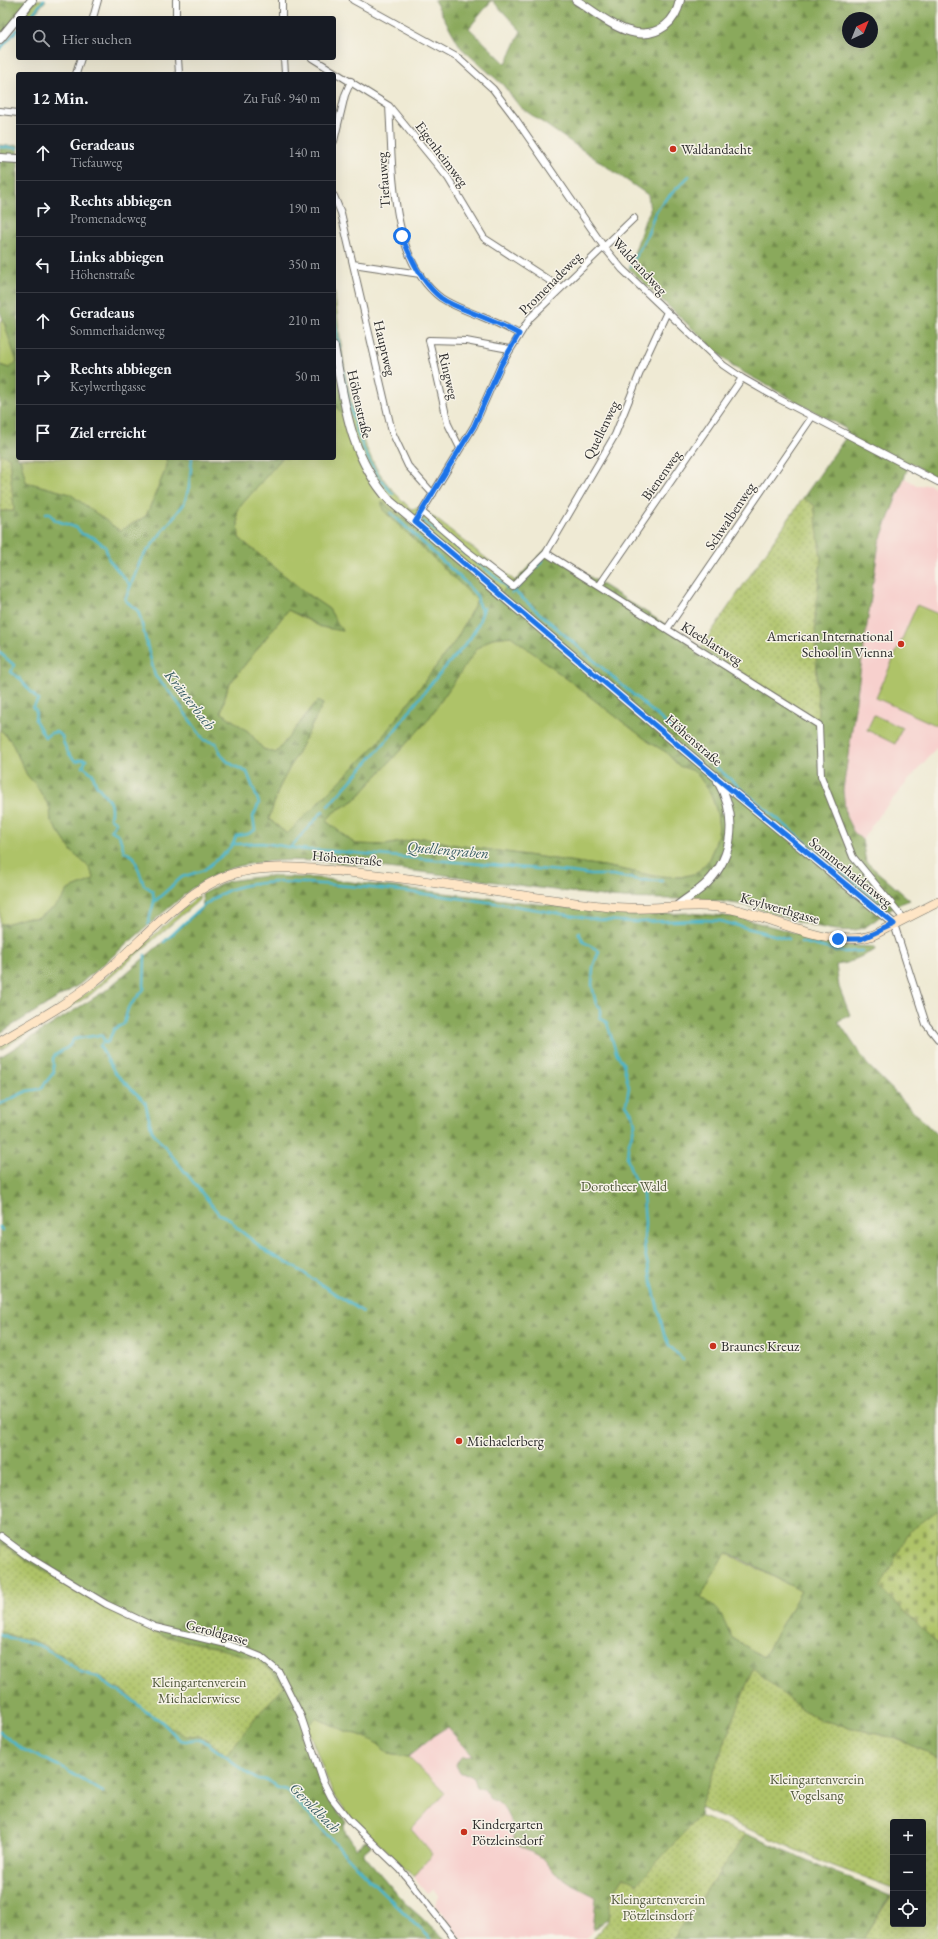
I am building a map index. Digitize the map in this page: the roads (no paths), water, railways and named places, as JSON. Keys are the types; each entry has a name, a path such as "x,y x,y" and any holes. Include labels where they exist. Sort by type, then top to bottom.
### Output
{"main road":[{"name":"Höhenstraße","path":"0,1042 78,994 99,979 190,897 214,881 240,872 265,869 327,870 404,877 620,908 677,906"},
{"name":"Keylwerthgasse","path":"677,906 708,906 732,909 828,937 846,940 866,937 938,902"}],"street":[{"path":"19,16 32,0"},
{"path":"94,16 98,0"},
{"path":"176,0 176,16"},
{"path":"282,0 282,16"},
{"name":"Waldrandweg","path":"353,0 451,54 467,65 492,89 515,118 604,247 622,269 723,365 742,378 812,417 938,482"},
{"path":"576,0 628,32 642,34 654,32 664,27 673,18 680,0"},
{"path":"0,39 16,20"},
{"path":"77,72 80,60"},
{"path":"178,60 179,72"},
{"path":"284,60 285,72"},
{"name":"Eigenheimweg","path":"315,60 336,72"},
{"name":"Eigenheimweg","path":"336,72 389,106 448,178 484,238 561,288"},
{"path":"336,133 345,95 351,81"},
{"name":"Tiefauweg","path":"389,106 398,218 408,252 420,274 430,288 451,304 496,322 519,334"},
{"path":"0,111 16,113"},
{"path":"0,158 16,158"},
{"name":"Hauptweg","path":"336,201 341,214 392,432 408,466 433,494"},
{"name":"Promenadeweg","path":"415,522 474,426 509,349 530,318 634,218"},
{"path":"353,264 420,274"},
{"name":"Quellenweg","path":"546,553 618,430 647,355 667,312"},
{"name":"Ringweg","path":"460,448 448,424 429,340 466,341 509,349"},
{"name":"Höhenstraße","path":"336,358 348,424 362,461 384,493 415,522 512,605 715,775 726,796 730,813 731,829 729,846 722,863 715,874 700,889 677,906"},
{"name":"Bienenweg","path":"599,586 742,378"},
{"name":"Schwalbenweg","path":"667,629 812,417"},
{"path":"422,512 467,551 514,586 546,553"},
{"name":"Kleeblattweg","path":"546,553 819,725 821,776 853,857 904,919"},
{"name":"Sommerhaidenweg","path":"715,775 894,924 926,1024 938,1039"},
{"name":"Geroldgasse","path":"0,1536 27,1556 106,1604 155,1628 226,1644 261,1657 280,1672 301,1716 323,1781 331,1797 348,1819 405,1874 455,1939"}],"waterway":[{"path":"31,16 44,0"},
{"path":"0,49 16,31"},
{"path":"0,147 16,148"},
{"path":"631,266 648,233 653,216 666,199 689,176"},
{"path":"336,327 346,386 357,433 366,455 378,475 393,494"},
{"name":"Kräuterbach","path":"148,924 154,902 182,877 204,870 225,853 233,844 236,836 248,834 255,830 253,817 259,803 247,772 228,762 221,754 216,743 204,740 173,696 155,676 138,611 125,600 141,559 184,504 189,487 192,460"},
{"path":"46,513 50,513 55,520 77,528 82,534 93,537 105,546 109,560 130,585"},
{"path":"391,513 464,581 477,596 479,606 482,611"},
{"path":"423,521 466,554"},
{"path":"473,559 505,585 507,589"},
{"path":"512,593 543,560"},
{"path":"514,591 738,786 882,906"},
{"path":"328,806 388,739 429,686 469,640 477,627 484,608"},
{"path":"0,653 14,665 11,672 19,678 38,700 33,708 36,710 35,720 45,737 56,732 62,736 65,747 73,759 76,761 83,759 86,760 83,766 93,774 97,786 108,799 110,804 110,818 116,822 111,830 119,835 124,851 134,857 144,885 153,891 154,902"},
{"path":"291,847 323,811"},
{"name":"Quellengraben","path":"233,844 261,843 305,850 320,850 591,875 612,875 639,880 662,881"},
{"path":"164,942 202,907 227,891 251,884 276,882"},
{"path":"279,882 363,887 419,893 503,904 602,920"},
{"path":"604,920 633,922"},
{"path":"635,922 720,921 789,939"},
{"path":"578,932 584,942 599,951 593,967 592,985 596,1004 600,1007 600,1017 607,1023 616,1052 623,1063 629,1087 626,1104 633,1115 635,1124 628,1146 627,1158 633,1176 643,1195 645,1253 664,1334 669,1345 683,1360"},
{"path":"801,942 842,952 862,951"},
{"name":"Kräuterbach","path":"0,1104 27,1091 40,1089 54,1072 53,1058 55,1055 68,1047 74,1039 100,1035 105,1043 108,1042 114,1029 124,1024 128,1008 144,989 145,955"},
{"path":"104,1041 100,1046 115,1073 145,1102 152,1131 219,1214 230,1219 237,1228 267,1252 293,1266 363,1312"},
{"name":"Geroldbach","path":"0,1634 38,1645 59,1656 81,1672 98,1677 112,1688 131,1699 149,1714 160,1720 180,1740 186,1741 196,1739 207,1743 256,1779 268,1780 276,1787 286,1790 355,1865 431,1939"},
{"path":"0,1732 22,1749 59,1766 103,1792"}],"place":[{"name":"Waldandacht","path":"673,149"},
{"name":"American International School in Vienna","path":"901,644"},
{"name":"Braunes Kreuz","path":"713,1346"},
{"name":"Michaelerberg","path":"459,1441"},
{"name":"Kindergarten Pötzleinsdorf","path":"464,1832"}],"park label":[{"name":"Dorotheer Wald","path":"624,1186"},
{"name":"Kleingartenverein Michaelerwiese","path":"199,1690"},
{"name":"Kleingartenverein Vogelsang","path":"817,1788"},
{"name":"Kleingartenverein Pötzleinsdorf","path":"658,1908"}]}
